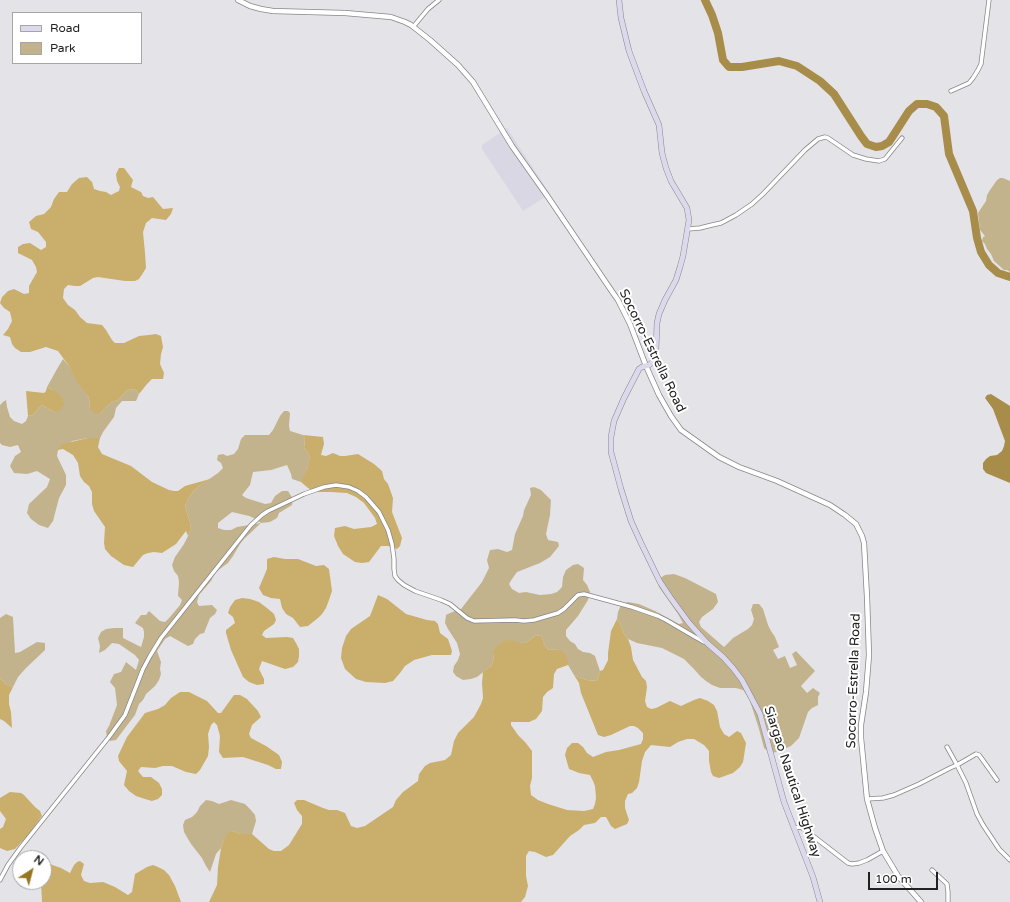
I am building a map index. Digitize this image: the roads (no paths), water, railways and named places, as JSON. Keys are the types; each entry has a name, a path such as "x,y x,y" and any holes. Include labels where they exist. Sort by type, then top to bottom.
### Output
{"main road":[{"name":"Siargao Nautical Highway","path":"619,0 621,18 631,56 659,125 662,152 666,168 671,181 687,208 689,220 683,256 676,280 659,314 654,361 649,366 642,367 637,373 616,414 611,437 611,452 630,516 641,543 665,590 689,623 733,668 742,680 760,714 784,802 813,877 820,902"}],"street":[{"name":"Socorro-Estrella Road","path":"238,0 250,6 273,11 345,13 391,17 405,22 413,27 445,53 473,82 512,146 618,300 646,366 671,416 681,430 719,456 739,467 777,481 830,505 853,520 859,528 864,543 868,633 868,674 861,731 862,757 868,799 875,828 883,851 898,876 921,902"},
{"path":"413,27 428,9 439,0"},
{"path":"951,91 969,83 978,70 989,0"},
{"path":"688,229 721,223 752,204 818,138 828,138 853,155 879,161 885,158 902,138"},
{"path":"0,880 8,865 21,847 125,715 143,669 161,638 251,526 268,511 304,494 324,487 336,485 349,487 358,491 379,512 388,530 392,544 394,570 395,576 398,580 414,591 450,604 467,618 474,621 524,621 538,619 558,613 578,595 584,594 652,614 666,620 707,643"},
{"path":"947,747 966,783 977,814 999,849 1010,860"},
{"path":"868,799 883,798 894,795 957,765 976,754 978,754 997,780"},
{"path":"794,828 800,827 804,829 848,863 852,864 867,860 883,851"},
{"path":"932,870 947,884 948,902"}],"waterway":[{"path":"705,0 718,33 723,60 729,67 742,67 779,61 797,66 820,81 834,94 867,144 876,147 882,146 889,142 909,111 917,104 927,104 936,107 944,116 949,154 973,211 977,238 981,252 989,265 998,273 1010,277"}]}
